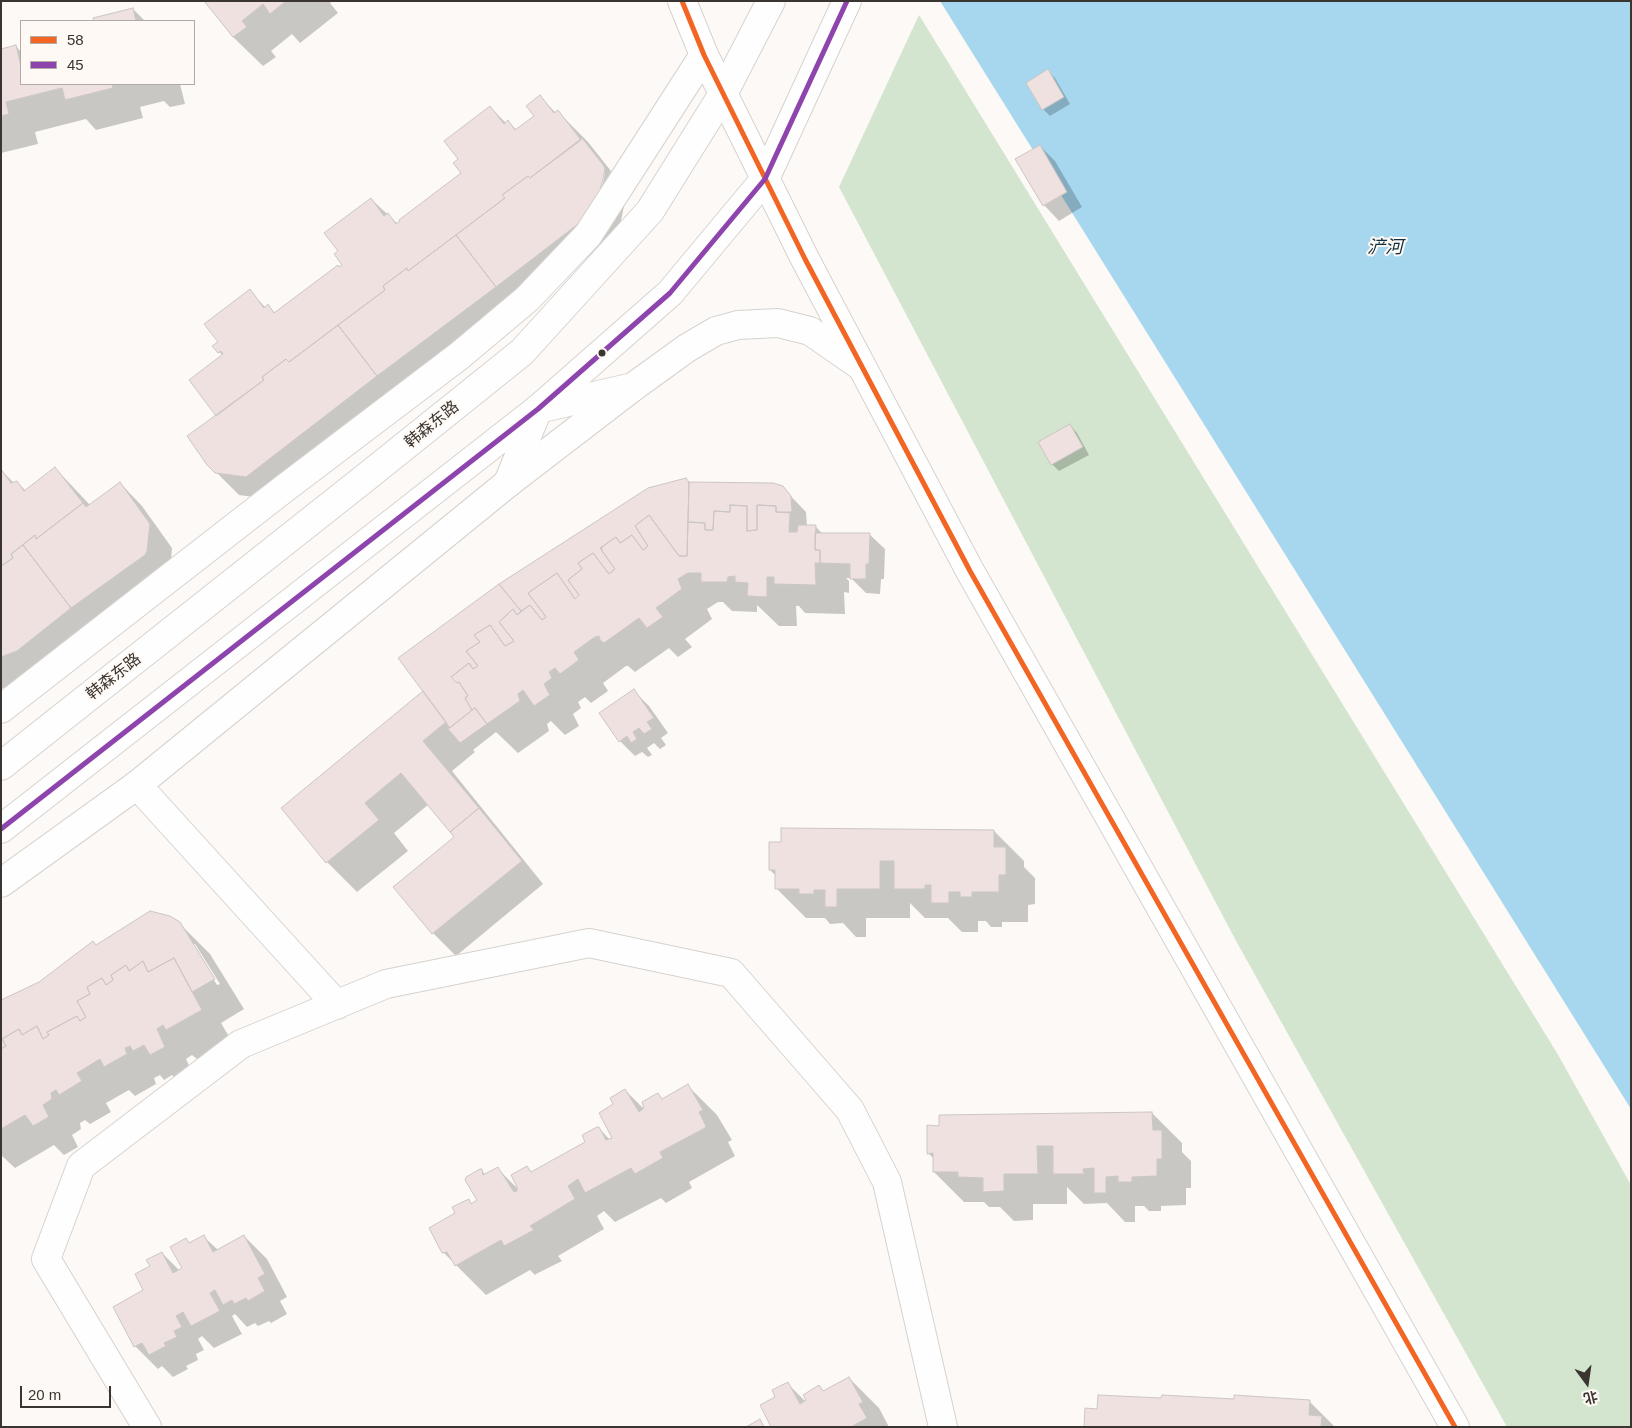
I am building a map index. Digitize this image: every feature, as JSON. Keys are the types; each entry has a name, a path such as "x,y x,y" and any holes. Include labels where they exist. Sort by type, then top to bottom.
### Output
{"main road":[{"path":"682,1 704,55 765,179 970,571 1455,1427"},
{"name":"韩森东路","path":"1,766 366,478 522,352 650,211 723,94 771,1"},
{"path":"1,829 538,410 670,293 765,179 847,1"},
{"path":"1,709 273,497 459,356 527,299 588,235 704,55"},
{"path":"1,883 137,785 508,483 687,348 716,331 738,325 778,323 810,331 862,367"},
{"path":"538,410 633,387"},
{"path":"508,483 538,410"},
{"path":"137,785 337,1005"},
{"path":"146,1427 46,1259 80,1166 241,1044 386,984 589,943 731,973 850,1110 886,1182 943,1427"}],"green space":[{"path":"919,15 1557,1053 1631,1185 1631,1427 1507,1427 1235,939 839,187"}],"water":[{"name":"浐河","path":"940,1 1631,1 1631,1109"}],"building":[{"path":"204,1 286,1 270,14 263,4 242,21 247,27 233,37"},
{"path":"133,8 136,20 94,20 93,18"},
{"path":"16,45 20,62 20,85 112,85 113,88 65,100 62,88 6,102 9,114 1,116 1,49"},
{"path":"1048,69 1064,97 1042,110 1026,83"},
{"path":"540,95 554,113 558,110 581,140 530,178 528,176 502,195 505,198 408,271 407,268 383,286 385,290 289,362 286,359 262,377 264,380 216,416 189,380 223,354 221,351 218,353 212,346 218,342 204,324 250,289 264,308 268,304 274,313 338,265 339,267 342,265 334,254 338,251 324,233 371,198 384,216 388,213 396,224 461,173 453,163 458,159 444,141 490,106 504,124 508,120 515,130 534,116 526,106"},
{"path":"582,138 604,166 605,170 595,211 496,287 456,235 505,198 502,195 528,176 530,178"},
{"path":"1040,145 1067,192 1043,206 1015,159"},
{"path":"456,235 496,287 377,376 338,325 385,290 383,286 407,268 408,271"},
{"path":"338,325 377,376 246,477 215,473 207,465 187,436 264,380 262,377 286,359 289,362"},
{"path":"1070,424 1083,447 1051,465 1038,442"},
{"path":"55,467 83,503 36,539 35,535 11,554 13,558 1,566 1,469 11,483 17,481 24,491"},
{"path":"686,478 689,482 687,556 679,556 649,515 635,526 648,546 643,550 632,535 620,543 616,537 600,548 615,569 609,574 593,553 578,563 582,569 568,580 579,595 575,599 557,573 528,593 546,617 542,620 530,605 521,611 499,584 648,488"},
{"path":"120,482 150,524 147,551 145,555 71,608 23,545 35,535 36,539 83,503 86,507"},
{"path":"689,482 773,483 783,486 791,496 792,512 776,512 776,506 757,505 757,530 747,531 747,506 730,505 730,512 714,511 713,530 705,530 705,523 688,522"},
{"path":"730,505 747,506 747,531 757,530 757,505 776,506 776,512 790,513 789,532 797,532 798,525 816,525 815,550 820,550 820,563 815,563 816,585 774,584 774,577 767,577 767,597 747,596 748,583 735,582 735,576 728,577 727,582 701,582 701,573 688,573 678,579 682,589 656,608 663,617 647,628 639,618 604,643 600,640 599,636 595,637 574,652 579,660 560,674 555,668 549,672 552,678 544,684 550,695 534,706 523,690 518,694 520,701 487,724 475,708 472,710 465,698 468,696 459,682 457,683 451,677 469,663 473,669 478,666 466,651 480,642 474,635 490,625 505,646 514,641 499,622 513,609 517,615 530,605 542,620 546,617 528,593 557,573 575,599 579,595 568,580 582,569 578,563 593,553 609,574 615,569 602,551 602,547 616,537 620,543 632,535 643,550 648,546 635,526 649,515 679,556 687,556 688,522 705,523 705,530 713,530 714,511 730,512"},
{"path":"815,533 870,533 869,564 866,564 866,579 850,579 850,564 820,563 820,550 815,550"},
{"path":"23,545 71,608 17,651 1,657 1,566 13,558 11,554"},
{"path":"499,584 521,611 517,615 513,609 499,622 514,641 505,646 490,625 474,635 480,642 466,651 478,666 473,669 469,663 451,677 457,683 459,682 468,696 465,698 472,710 450,728 398,658"},
{"path":"634,689 654,718 647,722 652,729 644,734 639,728 633,732 637,739 631,743 627,736 619,742 599,713"},
{"path":"423,691 446,722 423,741 479,808 450,832 401,773 365,803 379,820 326,863 281,808"},
{"path":"475,708 487,724 460,743 448,729"},
{"path":"479,808 522,861 432,934 393,887 454,837 450,832"},
{"path":"781,828 994,830 994,847 1006,847 1006,875 999,875 999,892 972,892 972,897 960,897 960,892 949,892 949,903 931,903 931,885 925,885 925,889 894,889 894,861 880,861 880,889 837,889 837,907 825,907 825,890 814,890 814,894 799,894 799,889 775,889 775,870 769,870 769,842 781,842"},
{"path":"150,911 170,916 180,922 215,979 192,992 174,958 148,972 143,961 129,971 126,965 111,975 113,980 106,985 102,978 87,987 90,994 77,1001 86,1017 80,1021 77,1016 47,1032 49,1035 43,1039 37,1026 22,1035 19,1029 2,1039 6,1046 1,1049 1,1000 39,982 93,941 96,945"},
{"path":"174,958 202,1010 166,1030 163,1025 157,1029 165,1047 150,1055 144,1045 133,1051 130,1046 125,1048 127,1054 104,1067 100,1059 77,1073 82,1081 59,1095 56,1090 51,1093 52,1099 43,1105 49,1117 33,1126 25,1115 1,1129 1,1049 6,1046 2,1039 19,1029 22,1035 37,1026 43,1039 49,1035 47,1032 77,1016 80,1021 86,1017 77,1001 90,994 87,987 102,978 106,985 113,980 111,975 126,965 129,971 143,961 148,972"},
{"path":"688,1084 703,1110 699,1112 706,1126 660,1152 663,1158 635,1174 631,1168 585,1193 578,1179 568,1186 575,1199 530,1226 534,1230 504,1246 501,1240 455,1266 447,1252 442,1253 429,1228 455,1213 452,1207 469,1199 471,1204 477,1200 465,1180 466,1177 480,1169 482,1169 483,1175 498,1167 514,1192 517,1191 511,1175 527,1166 531,1172 585,1142 582,1135 599,1127 606,1140 612,1138 599,1113 613,1104 610,1098 625,1089 639,1112 644,1108 642,1102 656,1094 658,1093 662,1099"},
{"path":"1152,1112 1153,1130 1162,1130 1162,1159 1157,1159 1157,1176 1132,1177 1132,1182 1118,1182 1118,1176 1106,1177 1106,1193 1094,1193 1094,1168 1083,1169 1084,1174 1053,1174 1053,1146 1037,1146 1038,1174 1004,1174 1004,1191 983,1192 983,1178 958,1177 958,1172 933,1172 933,1153 927,1154 927,1125 939,1126 939,1115"},
{"path":"204,1235 213,1252 244,1235 265,1274 258,1278 265,1291 248,1301 246,1298 234,1304 232,1300 223,1305 215,1290 210,1293 220,1311 191,1326 183,1312 176,1316 182,1327 174,1331 177,1337 164,1343 166,1346 149,1355 142,1343 134,1347 113,1307 143,1290 135,1274 150,1266 146,1260 162,1252 173,1273 182,1268 170,1247 186,1238 189,1243"},
{"path":"849,1377 863,1402 859,1404 867,1418 851,1427 771,1427 760,1405 775,1397 772,1390 788,1382 800,1404 806,1400 803,1395 819,1385 823,1391"},
{"path":"1098,1395 1161,1398 1162,1395 1234,1399 1234,1395 1310,1400 1309,1415 1322,1416 1321,1427 1084,1427 1085,1408 1097,1409"},
{"path":"760,1419 764,1427 746,1427"}],"transit line":[{"name":"58","path":"682,1 704,55 805,259 970,571 1455,1427"},
{"name":"45","path":"1,829 538,409 670,293 765,179 847,1"}]}
